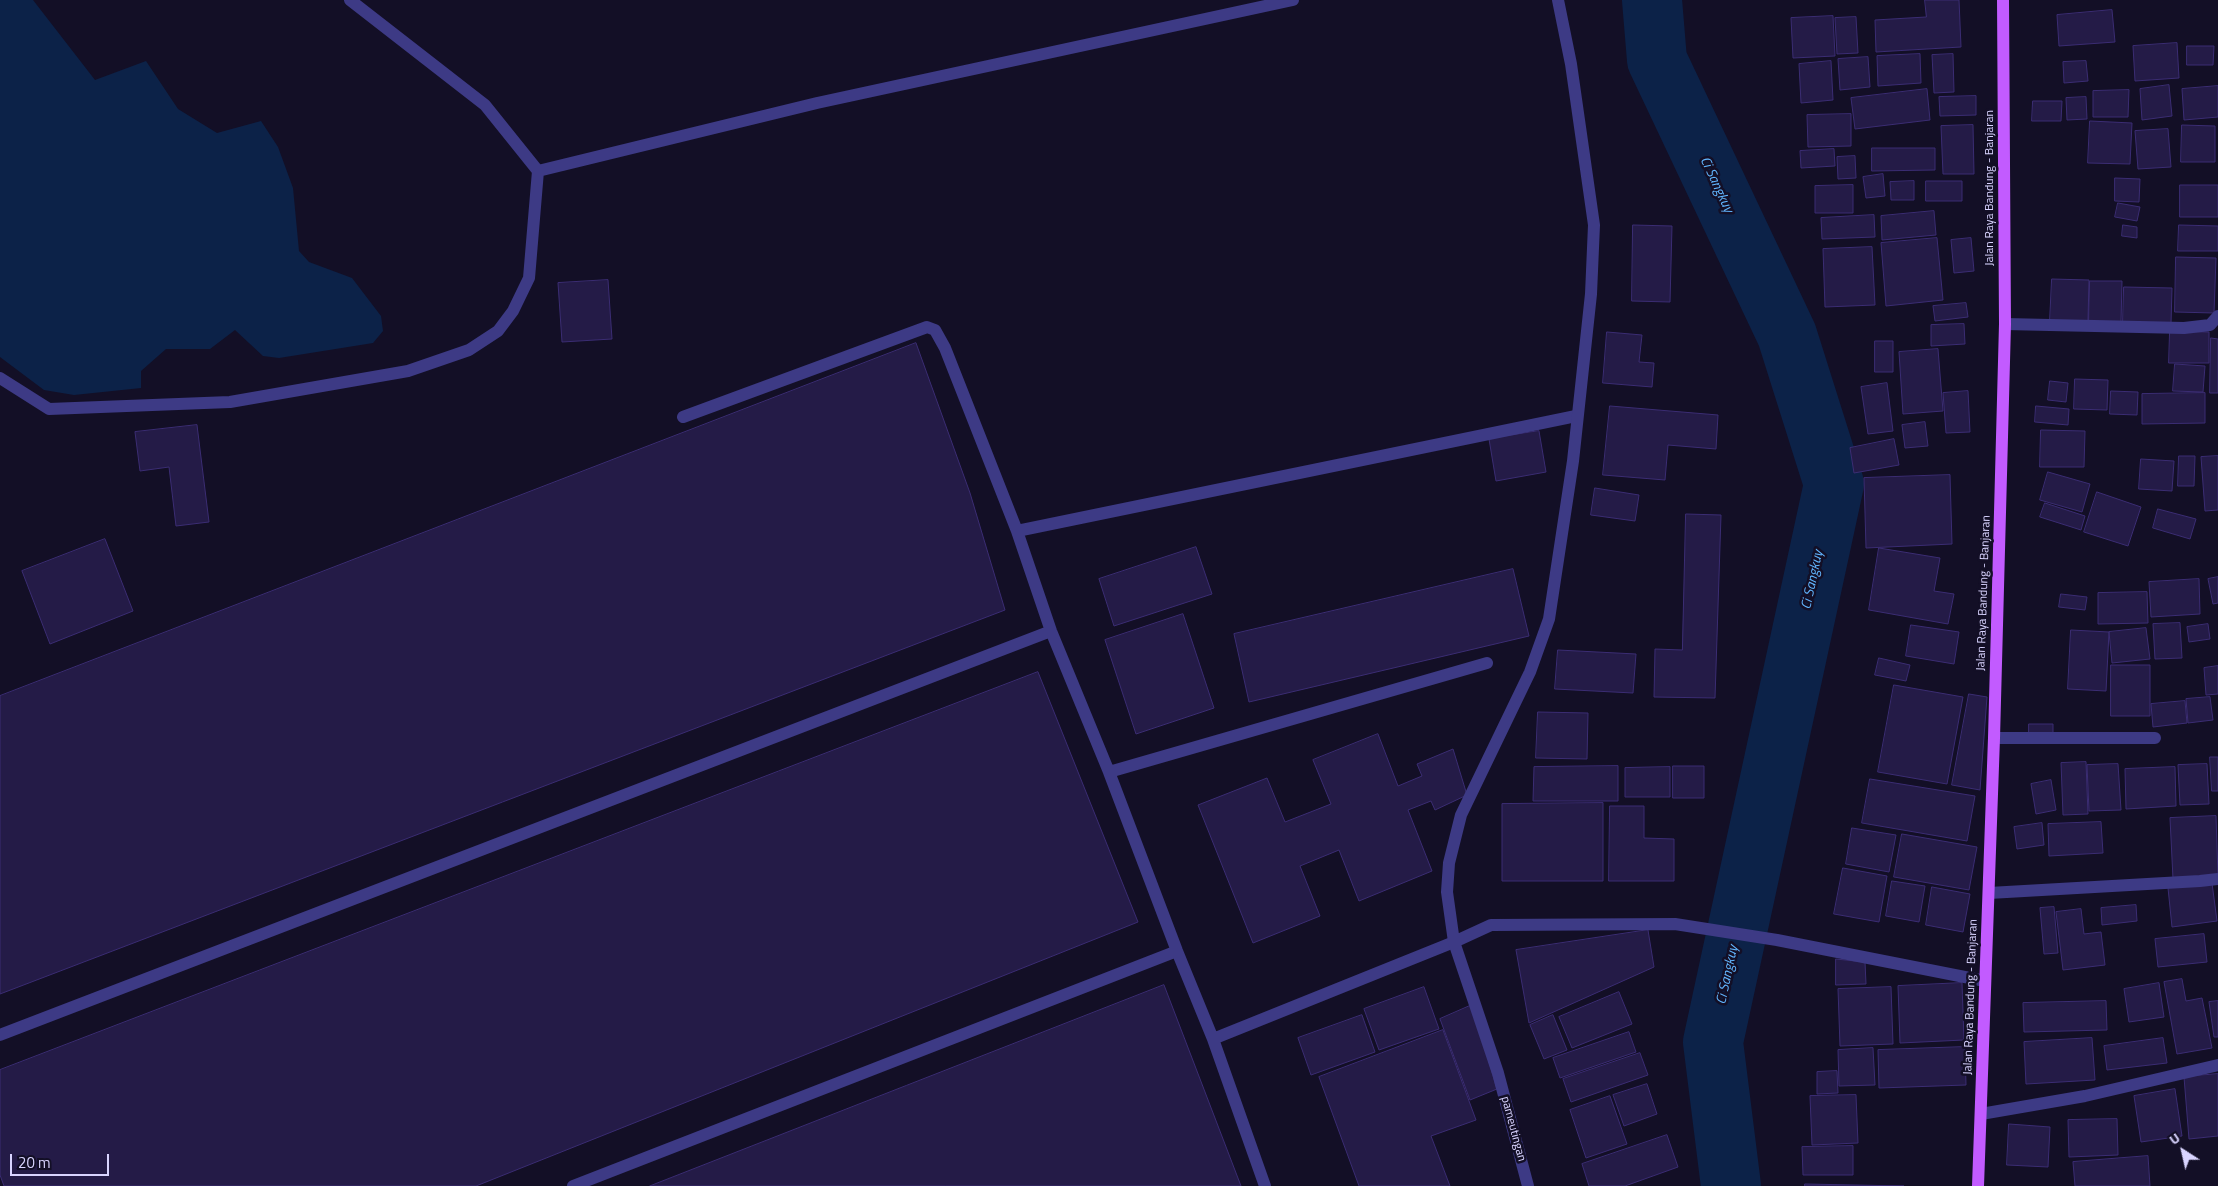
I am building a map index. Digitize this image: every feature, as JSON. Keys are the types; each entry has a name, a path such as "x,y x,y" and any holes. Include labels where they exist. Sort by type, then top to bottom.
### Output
{"main road":[{"name":"Jalan Raya Bandung - Banjaran","path":"1978,1186 1994,738 2005,324 2003,0"}],"street":[{"path":"0,378 49,409 230,402 408,371 469,350 498,331 513,311 529,278 538,171 485,105 350,0"},
{"path":"538,171 817,103 1293,0"},
{"name":"pameutingan","path":"1528,1186 1498,1073 1454,942 1447,892 1449,863 1461,816 1530,672 1549,619 1573,461 1576,416 1591,294 1594,225 1571,64 1558,0"},
{"path":"2005,324 2184,328 2210,325 2218,316"},
{"path":"683,417 928,327 935,330 945,348 1017,531 1051,631 1109,772 1177,951 1213,1039 1265,1186"},
{"path":"1017,531 1576,416"},
{"path":"0,1035 1051,631"},
{"path":"1109,772 1487,663"},
{"path":"1994,738 2155,738"},
{"path":"1989,893 2200,882 2218,879"},
{"path":"1213,1039 1454,942 1491,925 1675,924 1777,940 1986,980"},
{"path":"573,1186 1177,951"},
{"path":"1980,1114 2085,1096 2218,1065"}],"water":[{"path":"0,0 33,0 95,80 146,61 178,109 217,133 261,121 278,147 293,188 299,251 309,262 352,278 381,316 383,331 373,343 279,358 263,356 235,330 210,349 166,349 141,371 141,388 74,395 44,390 0,357"}],"building":[{"path":"1925,0 1959,0 1961,47 1876,52 1875,20 1926,17"},
{"path":"2112,10 2115,42 2059,46 2057,15"},
{"path":"1833,16 1835,56 1793,58 1791,18"},
{"path":"1856,17 1858,53 1837,54 1835,18"},
{"path":"2177,43 2179,78 2135,81 2133,46"},
{"path":"2187,46 2214,46 2213,65 2187,65"},
{"path":"1920,54 1921,83 1878,86 1877,56"},
{"path":"1953,54 1954,92 1934,93 1932,55"},
{"path":"1868,57 1870,87 1840,90 1838,59"},
{"path":"1831,61 1833,100 1801,103 1799,64"},
{"path":"2086,61 2088,81 2064,83 2063,62"},
{"path":"2169,85 2172,116 2142,120 2140,89"},
{"path":"2218,86 2218,117 2184,120 2182,89"},
{"path":"1927,89 1930,120 1855,129 1851,98"},
{"path":"2129,90 2128,117 2093,117 2093,91"},
{"path":"1976,96 1976,115 1940,116 1939,97"},
{"path":"2086,97 2087,119 2067,120 2066,98"},
{"path":"2033,101 2062,101 2061,121 2032,121"},
{"path":"1851,114 1851,146 1808,147 1807,115"},
{"path":"2090,121 2132,123 2130,164 2088,163"},
{"path":"1973,125 1974,174 1943,174 1941,126"},
{"path":"2182,125 2215,126 2215,162 2181,162"},
{"path":"2168,129 2171,167 2138,169 2135,131"},
{"path":"1872,148 1935,148 1935,170 1872,171"},
{"path":"1834,149 1835,166 1801,168 1800,151"},
{"path":"1855,156 1856,178 1838,179 1837,157"},
{"path":"1883,174 1885,196 1866,198 1863,177"},
{"path":"2115,178 2140,179 2139,202 2115,201"},
{"path":"1914,181 1914,200 1891,200 1890,182"},
{"path":"1926,181 1962,181 1962,201 1926,201"},
{"path":"1853,185 1853,213 1815,213 1815,186"},
{"path":"2180,185 2218,185 2218,217 2180,217"},
{"path":"2118,203 2140,207 2137,221 2115,217"},
{"path":"1934,211 1936,235 1882,240 1881,216"},
{"path":"1874,215 1875,237 1822,239 1821,218"},
{"path":"1633,225 1672,226 1670,302 1632,301"},
{"path":"2123,225 2137,227 2137,238 2122,236"},
{"path":"2179,225 2218,226 2218,251 2178,251"},
{"path":"1937,238 1943,300 1886,306 1881,243"},
{"path":"1971,238 1974,271 1954,273 1951,240"},
{"path":"1872,247 1875,305 1825,307 1823,249"},
{"path":"2176,257 2216,258 2214,313 2175,312"},
{"path":"2052,279 2089,280 2088,321 2050,321"},
{"path":"608,280 612,339 562,342 558,283"},
{"path":"2090,281 2122,281 2121,322 2089,322"},
{"path":"2124,287 2172,288 2171,324 2123,323"},
{"path":"1966,303 1968,317 1935,321 1933,306"},
{"path":"1964,324 1965,344 1931,346 1931,325"},
{"path":"2170,331 2209,332 2209,363 2169,363"},
{"path":"1607,332 1642,335 1639,362 1654,363 1652,387 1603,383"},
{"path":"2211,338 2218,339 2218,393 2210,393"},
{"path":"1875,341 1893,341 1893,372 1875,372"},
{"path":"916,343 970,493 1005,610 0,994 0,696"},
{"path":"1938,349 1943,411 1903,414 1899,352"},
{"path":"2175,364 2205,366 2203,392 2173,391"},
{"path":"2075,379 2108,380 2107,410 2074,409"},
{"path":"2050,381 2068,383 2066,402 2048,400"},
{"path":"1887,383 1893,431 1868,434 1861,387"},
{"path":"1968,391 1970,432 1946,433 1943,393"},
{"path":"2111,391 2138,392 2137,415 2110,414"},
{"path":"2205,393 2205,423 2142,424 2142,394"},
{"path":"1610,406 1718,415 1716,449 1668,445 1665,480 1603,475"},
{"path":"2036,406 2069,409 2068,425 2035,422"},
{"path":"1925,422 1928,446 1905,448 1902,425"},
{"path":"197,425 209,522 176,526 169,467 140,471 135,432"},
{"path":"2041,430 2085,431 2084,467 2040,467"},
{"path":"1539,431 1546,472 1496,481 1489,439"},
{"path":"1894,439 1899,465 1854,473 1850,448"},
{"path":"2179,456 2195,456 2194,486 2178,486"},
{"path":"2218,456 2218,510 2205,511 2201,457"},
{"path":"2141,459 2174,461 2172,491 2139,489"},
{"path":"2048,472 2090,484 2082,512 2040,500"},
{"path":"1950,475 1952,544 1866,548 1864,478"},
{"path":"1595,488 1639,495 1635,521 1591,515"},
{"path":"2097,492 2141,507 2128,546 2084,532"},
{"path":"2045,503 2085,516 2081,530 2040,517"},
{"path":"2158,509 2196,519 2190,539 2153,528"},
{"path":"1686,514 1721,515 1715,698 1654,697 1655,649 1682,650"},
{"path":"105,539 133,611 50,644 22,571"},
{"path":"1196,547 1212,594 1114,626 1099,579"},
{"path":"1879,548 1940,558 1934,591 1954,594 1948,624 1869,610"},
{"path":"1513,569 1529,636 1249,702 1234,634"},
{"path":"2218,577 2218,603 2213,604 2208,579"},
{"path":"2199,579 2200,614 2151,617 2149,582"},
{"path":"2147,592 2148,623 2098,624 2098,593"},
{"path":"2061,594 2087,597 2085,610 2059,607"},
{"path":"1183,614 1214,708 1136,734 1105,640"},
{"path":"2180,623 2182,658 2155,659 2153,624"},
{"path":"2208,624 2210,639 2189,642 2187,627"},
{"path":"1911,625 1959,632 1954,664 1906,656"},
{"path":"2146,628 2150,659 2112,663 2109,632"},
{"path":"2071,630 2109,632 2106,691 2068,689"},
{"path":"1558,650 1636,654 1633,693 1555,689"},
{"path":"1879,658 1910,665 1906,681 1875,675"},
{"path":"2111,665 2150,665 2150,716 2111,716"},
{"path":"2218,666 2218,694 2206,695 2204,668"},
{"path":"1038,672 1138,922 476,1186 4,1186 0,1175 0,1070"},
{"path":"1894,685 1963,697 1947,784 1878,772"},
{"path":"1969,694 1987,697 1980,790 1952,785"},
{"path":"2210,697 2213,720 2188,723 2186,699"},
{"path":"2185,701 2187,723 2153,727 2151,704"},
{"path":"1538,712 1588,713 1587,759 1536,758"},
{"path":"2029,724 2053,724 2053,733 2029,734"},
{"path":"1378,734 1398,786 1422,776 1417,764 1453,749 1467,795 1435,810 1431,801 1408,810 1432,871 1359,901 1339,850 1300,866 1320,916 1253,943 1198,805 1267,778 1285,822 1331,804 1313,760"},
{"path":"2210,757 2218,757 2218,791 2212,791"},
{"path":"2086,762 2088,814 2063,815 2061,763"},
{"path":"2118,764 2121,810 2089,811 2087,765"},
{"path":"2207,764 2209,804 2180,805 2178,765"},
{"path":"1618,766 1618,801 1533,801 1534,767"},
{"path":"1673,766 1704,766 1704,798 1673,798"},
{"path":"1670,767 1670,797 1625,797 1625,768"},
{"path":"2175,767 2176,806 2126,809 2125,769"},
{"path":"1870,779 1975,796 1967,841 1862,823"},
{"path":"2051,780 2056,810 2036,814 2031,784"},
{"path":"1603,803 1603,881 1502,881 1502,804"},
{"path":"1610,806 1644,806 1644,838 1674,839 1674,881 1609,881"},
{"path":"2216,816 2218,877 2173,879 2170,818"},
{"path":"2101,822 2103,853 2049,856 2048,824"},
{"path":"2042,823 2044,845 2017,849 2014,827"},
{"path":"1852,828 1896,835 1889,872 1846,864"},
{"path":"1902,834 1977,847 1969,890 1894,877"},
{"path":"1843,868 1887,876 1879,922 1834,914"},
{"path":"1892,881 1925,886 1919,922 1886,916"},
{"path":"2212,883 2217,921 2172,927 2168,888"},
{"path":"1932,887 1970,894 1963,932 1926,925"},
{"path":"2136,905 2137,921 2102,925 2101,908"},
{"path":"2054,907 2058,953 2044,954 2040,908"},
{"path":"2081,909 2084,934 2101,932 2105,965 2063,970 2056,912"},
{"path":"1648,930 1654,967 1529,1023 1516,950"},
{"path":"2204,934 2207,962 2158,967 2155,939"},
{"path":"1836,959 1865,962 1866,984 1836,985"},
{"path":"2182,979 2186,1001 2202,998 2212,1048 2177,1054 2164,982"},
{"path":"1962,983 1964,1040 1900,1043 1898,986"},
{"path":"2159,983 2164,1017 2129,1022 2124,989"},
{"path":"1164,985 1241,1186 650,1186"},
{"path":"1424,987 1439,1029 1379,1050 1364,1009"},
{"path":"1891,987 1893,1044 1840,1046 1838,989"},
{"path":"1619,992 1632,1024 1572,1048 1559,1017"},
{"path":"2106,1001 2107,1030 2024,1032 2023,1003"},
{"path":"2218,1001 2218,1037 2214,1037 2209,1002"},
{"path":"1472,1005 1497,1089 1470,1100 1440,1019"},
{"path":"1362,1015 1375,1052 1311,1075 1298,1038"},
{"path":"1553,1015 1567,1050 1544,1059 1530,1025"},
{"path":"1443,1030 1476,1120 1431,1136 1450,1186 1359,1186 1319,1077"},
{"path":"1629,1032 1636,1052 1560,1078 1553,1058"},
{"path":"2092,1038 2095,1080 2026,1084 2024,1042"},
{"path":"2163,1038 2167,1063 2107,1070 2104,1046"},
{"path":"1965,1047 1966,1085 1879,1088 1878,1050"},
{"path":"1873,1048 1875,1085 1839,1086 1838,1050"},
{"path":"1640,1053 1648,1075 1571,1102 1563,1079"},
{"path":"1837,1071 1838,1093 1817,1094 1817,1072"},
{"path":"2218,1074 2218,1136 2189,1139 2184,1077"},
{"path":"1647,1084 1657,1114 1624,1126 1613,1095"},
{"path":"2175,1089 2182,1136 2141,1142 2134,1096"},
{"path":"1856,1095 1858,1143 1812,1145 1810,1096"},
{"path":"1610,1096 1627,1144 1586,1158 1570,1110"},
{"path":"2117,1119 2118,1155 2069,1157 2068,1120"},
{"path":"2009,1124 2050,1127 2048,1167 2007,1165"},
{"path":"1667,1135 1678,1167 1625,1186 1589,1186 1582,1164"},
{"path":"1853,1146 1853,1175 1803,1175 1802,1147"},
{"path":"2148,1156 2150,1186 2075,1186 2073,1162"},
{"path":"1805,1184 1904,1186 1805,1186"}],"waterway":[{"name":"Ci Sangkuy","path":"1652,0 1657,60 1787,335 1834,484 1713,1042 1731,1186"}]}
